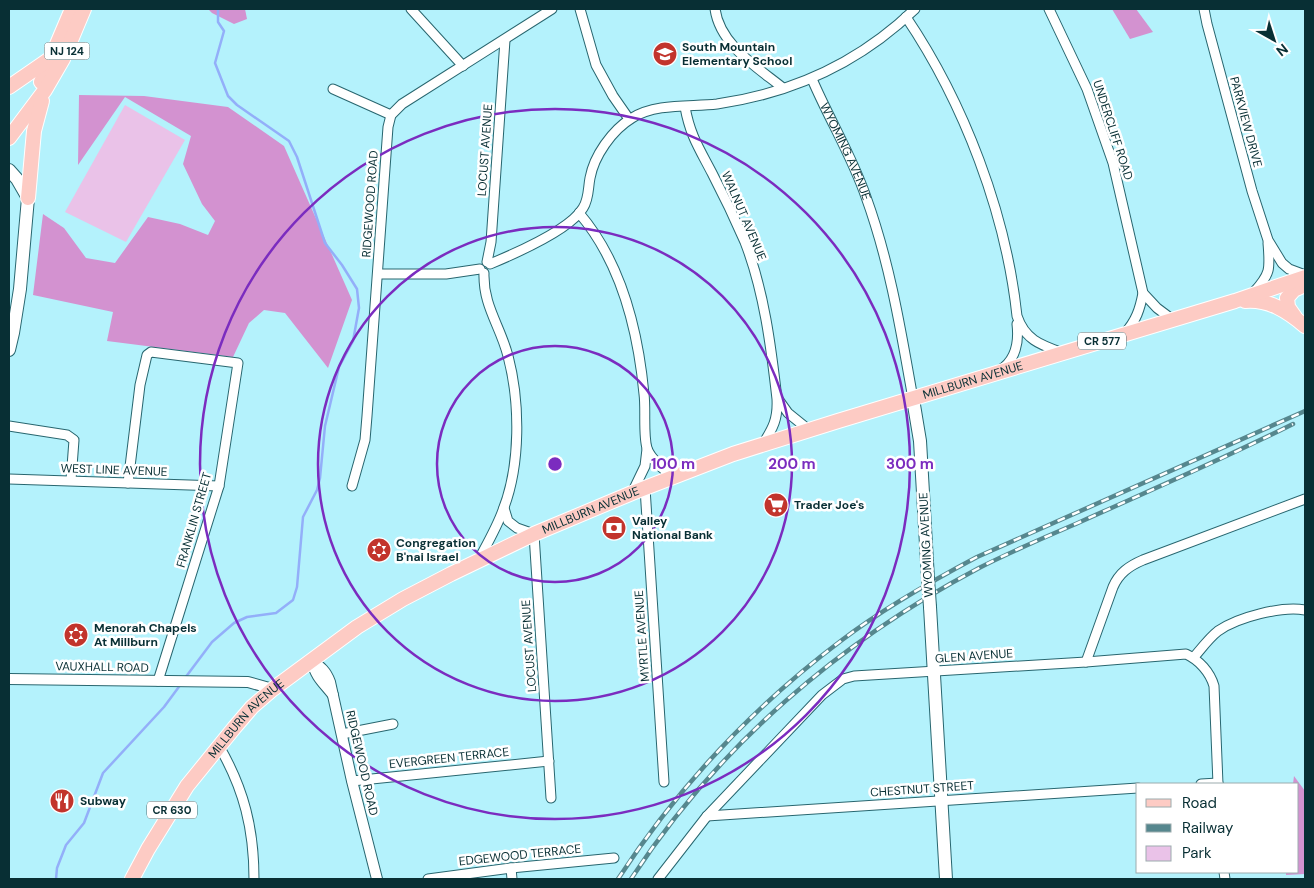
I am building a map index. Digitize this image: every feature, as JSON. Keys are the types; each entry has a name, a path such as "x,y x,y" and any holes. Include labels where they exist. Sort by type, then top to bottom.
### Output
{"main road":[{"name":"NJ 124","path":"9,124 41,81 72,9"},
{"name":"NJ 124","path":"9,138 45,90 63,59 84,9"},
{"path":"9,86 52,57"},
{"path":"9,350 13,299 28,198 34,131 45,90"},
{"path":"9,170 17,179 28,198"},
{"name":"MILLBURN AVENUE","path":"132,879 187,786 252,708 273,689 357,627 402,599 534,534 638,490 763,444 1235,301 1305,276"},
{"path":"1300,322 1288,307 1287,298 1294,290 1305,285"},
{"name":"CR 577","path":"1235,301 1262,301 1279,308 1300,322"},
{"name":"WYOMING AVENUE","path":"913,399 920,442 946,879"}],"street":[{"path":"411,9 463,66"},
{"path":"332,89 391,115 402,104 552,9"},
{"path":"580,9 596,65 629,119"},
{"path":"715,9 722,30 738,51 783,88"},
{"path":"378,274 446,274 491,270 489,263 555,232 579,213 586,201 590,176 598,156 614,134 629,119 638,114 653,110 733,101 812,79 854,57 915,9"},
{"name":"UNDERCLIFF ROAD","path":"1049,9 1087,89 1113,163 1143,293 1135,321 1124,334"},
{"name":"PARKVIEW DRIVE","path":"1204,9 1250,182 1268,240 1282,263 1289,269 1305,276"},
{"path":"906,17 924,44 948,87 978,157 1008,255 1017,316 1018,344 1005,367 994,374"},
{"name":"LOCUST AVENUE","path":"489,263 505,40"},
{"name":"WYOMING AVENUE","path":"812,79 824,108 846,148 867,198 894,294 913,399"},
{"name":"WALNUT AVENUE","path":"685,107 690,132 730,207 746,244 767,326 778,410 775,423 763,444"},
{"name":"RIDGEWOOD ROAD","path":"352,486 365,440 388,127 391,115"},
{"name":"MYRTLE AVENUE","path":"579,213 604,246 634,326 644,396 647,448 645,466 638,490 664,782"},
{"name":"PARKVIEW DRIVE","path":"1252,294 1262,284 1269,270 1268,240"},
{"path":"478,561 504,508 512,475 517,417 514,386 508,356 485,295 482,271"},
{"path":"1143,293 1157,308 1173,320"},
{"path":"1017,316 1024,331 1030,338 1042,346 1063,353"},
{"name":"FRANKLIN STREET","path":"128,482 140,385 147,355 150,352 238,362 219,486 158,681"},
{"path":"777,399 788,413 809,430"},
{"path":"9,426 67,435 74,440 71,480"},
{"path":"647,448 653,458 672,477"},
{"name":"WEST LINE AVENUE","path":"9,479 219,486"},
{"path":"1086,662 1113,587 1126,569 1142,560 1305,499"},
{"path":"504,508 508,521 517,528 534,534"},
{"name":"LOCUST AVENUE","path":"534,534 551,798"},
{"path":"1218,783 1214,686 1208,674 1194,657 1218,632 1227,626 1278,610 1305,610"},
{"name":"GLEN AVENUE","path":"658,879 707,816 822,695 843,679 854,676 1186,654 1194,657"},
{"name":"RIDGEWOOD ROAD","path":"312,660 315,673 322,684 333,695 352,781 377,879"},
{"name":"VAUXHALL ROAD","path":"9,679 248,682 273,689"},
{"path":"342,734 393,724"},
{"path":"219,746 237,779 247,810 253,840 254,879"},
{"name":"EVERGREEN TERRACE","path":"352,781 549,761"},
{"name":"CHESTNUT STREET","path":"707,816 1136,788"},
{"name":"EDGEWOOD TERRACE","path":"428,879 511,868 614,858"},
{"path":"668,866 669,879"},
{"path":"511,868 512,879"}],"green space":[{"path":"125,105 185,140 126,242 65,212"}],"shaded area":[{"path":"208,9 245,9 247,19 234,24"},
{"path":"1112,9 1136,9 1153,32 1130,39"},
{"path":"79,95 144,96 228,107 284,146 352,300 328,368 285,313 264,310 249,323 233,357 107,341 113,312 33,295 43,214 64,228 86,258 115,263 148,217 180,224 208,235 215,221 202,204 183,164 191,136 125,97 78,165"},
{"path":"1294,776 1305,791 1305,874 1286,875 1286,873 1299,873 1299,783 1293,783"}],"waterway":[{"path":"185,678 212,642 234,623 247,617 276,613 293,600 297,587 303,517 317,490 325,426 339,367 353,341 359,308 357,289 325,243 297,157 289,141 237,105 228,96 215,63 224,31 218,22 218,9"},
{"path":"56,879 57,868 66,845 84,823 103,773 164,707 181,684"}],"railway":[{"path":"618,879 641,845 692,780 748,720 810,665 874,617 977,557 1305,411"},
{"path":"631,879 665,830 702,785 742,742 785,701 830,664 878,629 927,597 991,562 1214,462 1293,424"}],"place":[{"name":"South Mountain Elementary School","path":"665,54"},
{"name":"Trader Joe's","path":"776,505"},
{"name":"Valley National Bank","path":"614,528"},
{"name":"Congregation B'nai Israel","path":"379,550"},
{"name":"Menorah Chapels At Millburn","path":"76,635"},
{"name":"Subway","path":"62,801"}]}
